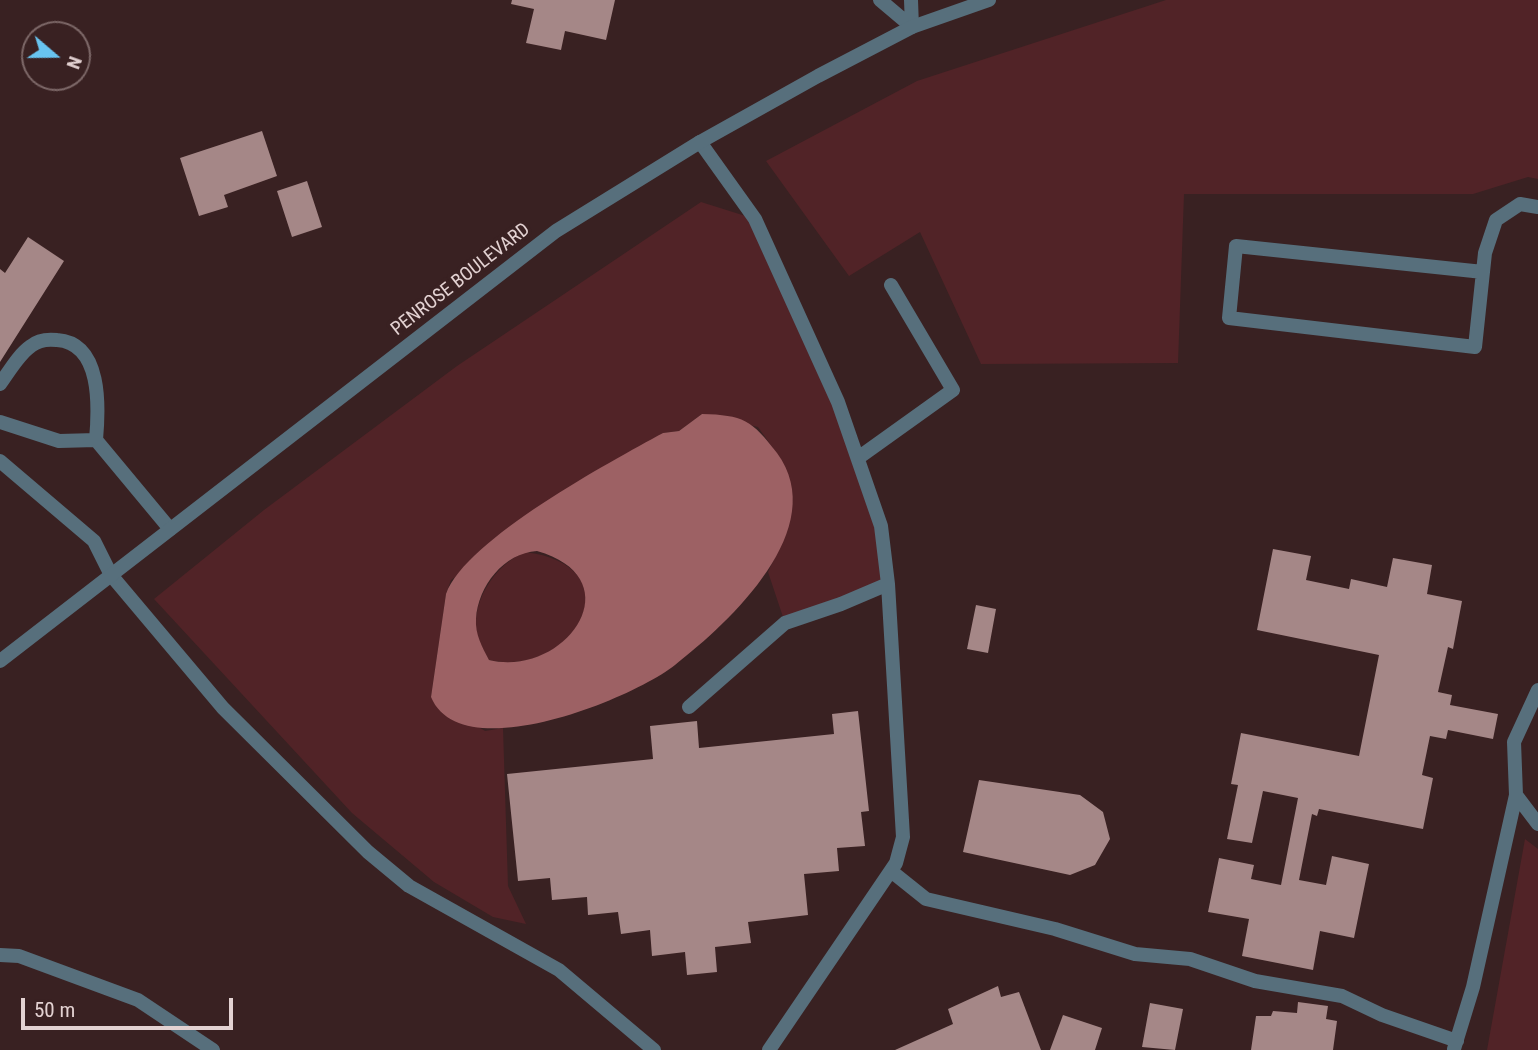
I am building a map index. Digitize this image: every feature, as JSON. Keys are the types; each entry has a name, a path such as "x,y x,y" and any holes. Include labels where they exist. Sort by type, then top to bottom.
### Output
{"street":[{"path":"880,0 912,27"},
{"path":"911,0 912,27"},
{"name":"PENROSE BOULEVARD","path":"0,661 556,231 700,142 912,27 989,0"},
{"path":"700,142 755,219 838,402 881,526 888,584 903,837 891,871 769,1050"},
{"path":"1483,272 1236,246 1229,318 1475,347 1483,272 1496,220 1520,204 1538,207"},
{"path":"858,458 953,390 891,285"},
{"path":"0,384 29,346 52,339 70,342 83,354 92,371 98,398 96,440 170,529"},
{"path":"0,422 59,441 96,440"},
{"path":"0,461 94,541 111,575 223,708 368,852 409,887 559,970 654,1050"},
{"path":"689,707 785,622 841,604 888,584"},
{"path":"891,871 926,899 1043,926 1135,954 1190,959 1255,981 1342,996 1455,1046 1473,987 1516,795 1514,742 1536,691 1538,677"},
{"path":"1516,795 1538,824"},
{"path":"0,955 19,956 138,1000 213,1050"}],"shaded area":[{"path":"1166,0 1538,0 1538,179 1528,177 1473,194 1184,194 1178,363 981,364 920,232 849,276 766,161 917,81"},
{"path":"701,202 755,219 838,402 881,526 888,584 785,623 768,572 787,530 792,498 790,483 773,448 758,427 702,414 679,431 663,433 451,580 446,594 431,697 485,731 503,728 508,886 526,924 493,917 434,882 352,813 154,599 264,510 457,366"},
{"path":"702,414 728,416 746,422 760,433 777,453 791,482 792,512 783,542 767,571 746,599 675,665 623,694 587,709 548,721 510,727 476,727 448,718 431,697 446,594 459,572 509,527 576,482 663,433 679,431","holes":["537,551 566,564 582,582 585,603 579,623 564,641 543,654 517,662 489,660 478,635 476,619 482,595 495,573 514,558"]},
{"path":"525,552 559,561 579,577 586,597 581,618 568,638 546,653 520,661 489,660 478,640 476,627 480,600 503,566"},
{"path":"1525,839 1538,849 1538,1050 1487,1050"}],"building":[{"path":"512,0 615,0 606,40 565,31 561,50 526,43 534,9 511,4"},
{"path":"262,131 277,176 224,195 228,207 199,216 180,158"},
{"path":"307,181 322,227 292,237 277,191"},
{"path":"28,237 64,261 0,362 0,269 5,273"},
{"path":"1273,549 1311,556 1306,580 1349,589 1351,579 1387,587 1393,558 1432,565 1427,594 1462,601 1453,649 1448,647 1438,692 1452,695 1450,705 1498,714 1493,739 1448,730 1446,739 1430,736 1422,775 1433,778 1423,829 1319,809 1317,816 1312,814 1299,880 1326,885 1332,856 1369,864 1354,938 1320,931 1313,970 1242,956 1249,919 1208,912 1219,858 1254,865 1251,879 1281,885 1298,798 1263,791 1252,843 1227,839 1238,785 1231,784 1241,733 1359,756 1379,655 1257,630"},
{"path":"976,605 996,609 988,653 967,649"},
{"path":"858,711 869,811 861,812 865,846 837,848 839,871 804,874 808,915 748,922 751,943 715,947 717,972 687,975 685,952 652,956 650,930 621,934 618,912 588,915 587,897 552,900 550,878 518,881 507,774 653,759 650,726 697,721 699,748 834,734 832,714"},
{"path":"979,780 1080,795 1103,812 1110,839 1095,865 1070,875 963,852"},
{"path":"998,986 1001,997 1019,992 1041,1050 895,1050 953,1024 948,1009"},
{"path":"1298,1002 1328,1006 1326,1019 1337,1021 1333,1050 1251,1050 1256,1016 1271,1016 1273,1011 1297,1013"},
{"path":"1150,1003 1183,1009 1175,1050 1142,1047"},
{"path":"1063,1015 1102,1028 1095,1050 1050,1050"}]}
